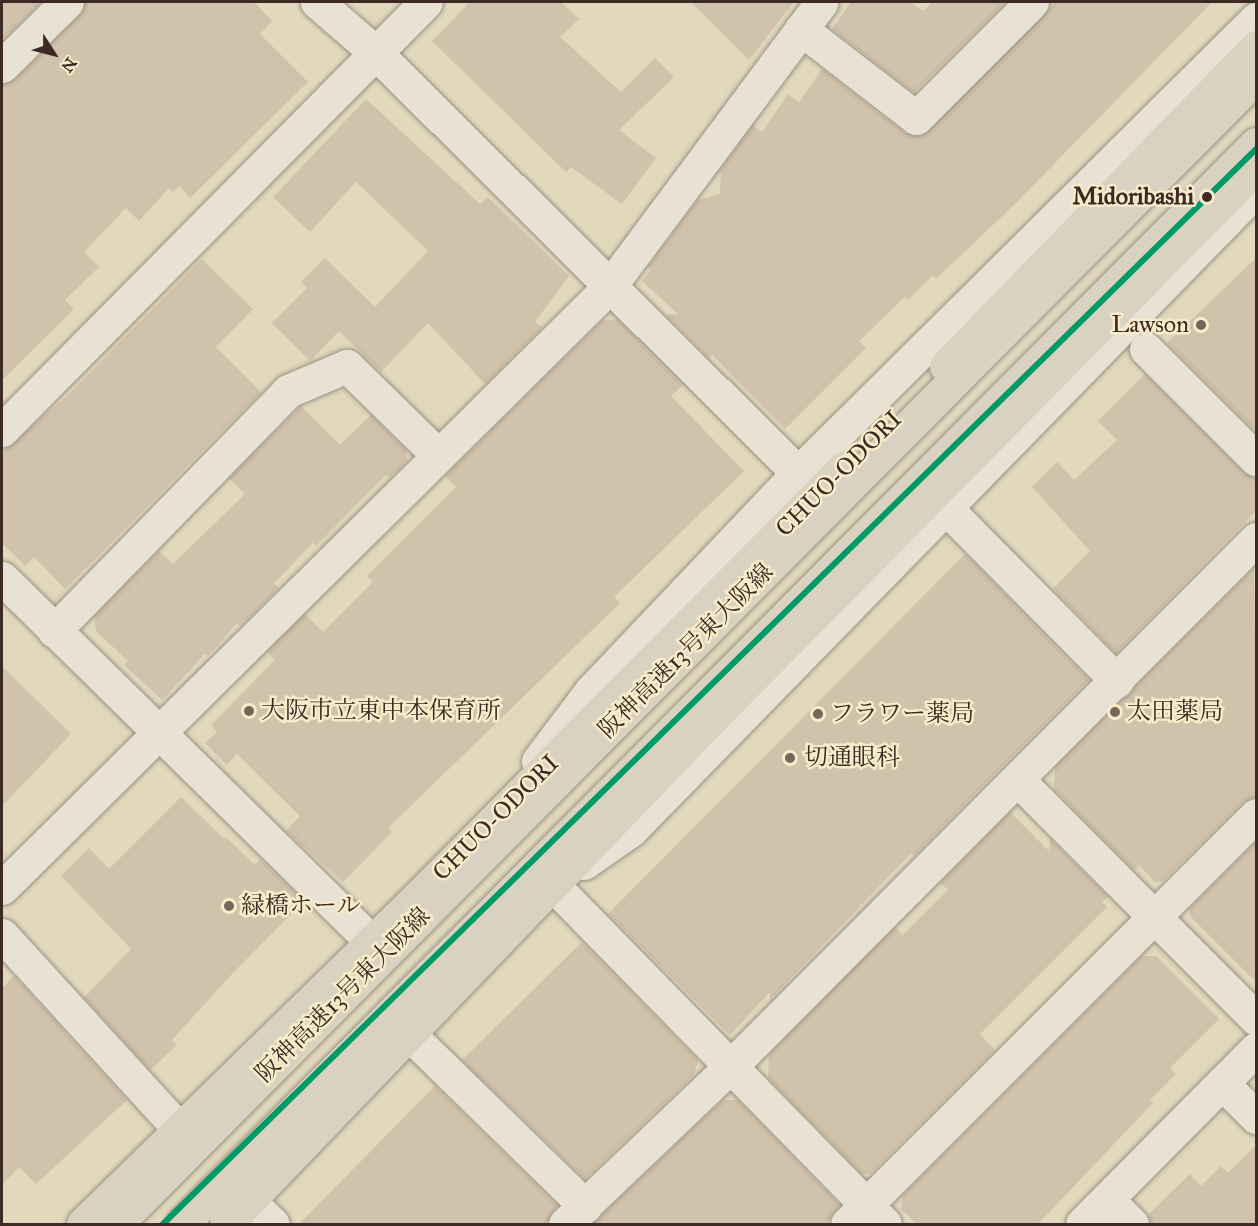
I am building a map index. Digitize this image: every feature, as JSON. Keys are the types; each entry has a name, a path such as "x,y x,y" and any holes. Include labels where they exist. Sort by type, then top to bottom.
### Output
{"main road":[{"name":"CHUO-ODORI","path":"83,1224 181,1131 492,823 922,391 1257,47"},
{"name":"阪神高速13号東大阪線","path":"116,1224 1257,77"},
{"name":"阪神高速13号東大阪線","path":"182,1224 1257,144"},
{"path":"226,1224 712,718 1257,167"}],"street":[{"path":"2,66 67,2"},
{"path":"317,2 375,52 798,473"},
{"path":"2,430 426,2"},
{"path":"2,888 610,286 822,2"},
{"path":"801,29 916,118 1032,2"},
{"path":"492,823 591,691 798,473 1257,19"},
{"path":"1257,190 944,506 631,830 553,885 732,1064 866,1218 1257,815"},
{"path":"1146,349 1257,459"},
{"path":"54,631 288,391 347,366 438,455"},
{"path":"944,506 1118,681"},
{"path":"410,1035 575,1215 732,1064 1118,681 1257,539"},
{"path":"2,578 372,942"},
{"path":"1018,780 1155,920 1257,1019"},
{"path":"2,935 181,1131"},
{"path":"1082,1224 1257,1049"},
{"path":"1223,1084 1257,1117"},
{"path":"1108,1200 1132,1224"},
{"path":"249,1201 273,1224"}],"building":[{"path":"2,2 41,2 2,40"},
{"path":"85,2 254,2 272,21 260,34 308,82 190,198 179,186 173,192 169,188 139,221 126,208 84,252 99,267 65,300 74,309 2,380 2,84 15,79 80,15"},
{"path":"470,2 561,2 579,19 560,37 621,92 655,58 674,77 619,130 656,158 622,204 571,167 566,172 432,41"},
{"path":"691,2 794,2 749,60"},
{"path":"851,2 911,2 923,11 933,2 1006,2 914,93 832,29"},
{"path":"1055,2 1212,2 1016,203 936,279 933,275 908,300 905,297 859,341 866,348 785,429 712,355 709,358 666,315 678,314 642,281 651,269 648,267 698,200 720,194 721,169 753,125 762,132 788,94 799,102 822,69 905,133 921,136"},
{"path":"366,99 480,204 488,197 569,276 535,322 542,327 485,384 428,323 381,372 339,331 310,361 272,323 307,288 301,282 325,258 375,307 428,251 356,182 310,232 273,197"},
{"path":"1257,257 1257,433 1167,343"},
{"path":"202,259 253,309 216,347 261,392 65,589 34,557 25,566 2,543 2,452 67,396"},
{"path":"617,319 683,385 671,396 744,471 614,597 620,603 388,828 392,832 343,882 286,831 300,816 237,754 227,765 205,743 217,732 211,725 275,660 267,652 305,614 323,632 373,582 367,576 456,487 445,476 602,321"},
{"path":"1145,374 1243,472 1257,477 1257,510 1116,653 1053,589 1090,551 1032,487 1057,462 1074,480 1117,440 1098,421"},
{"path":"301,406 340,445 371,415 407,451 407,461 389,478 386,475 316,546 313,543 274,583 279,588 240,626 237,623 208,656 205,654 162,700 124,665 128,661 96,631 94,616 159,551 173,564 245,494 229,478"},
{"path":"965,554 1089,680 914,856 911,853 770,1000 770,992 730,1035 608,914"},
{"path":"1254,568 1257,797 1243,802 1163,881 1155,882 1139,866 1134,870 1054,789 1055,767"},
{"path":"2,666 71,734 2,806"},
{"path":"181,797 224,839 226,837 255,865 260,859 304,901 231,975 172,1040 177,1045 150,1070 84,997 131,949 61,876 89,848 109,869"},
{"path":"1010,812 1049,851 1050,839 1108,897 1102,902 1107,907 980,1034 995,1050 870,1174 862,1174 768,1078 769,1054 895,927 903,935 948,890 940,883"},
{"path":"1257,841 1257,983 1190,916 1189,909"},
{"path":"582,942 698,1060 694,1075 585,1179 462,1060"},
{"path":"1142,956 1156,956 1219,1019 1170,1068 1176,1074 1150,1100 1153,1103 1038,1224 917,1224 901,1209 903,1195"},
{"path":"14,976 127,1100 36,1184 19,1167 2,1185 2,988"},
{"path":"435,1086 557,1205 547,1224 299,1224"},
{"path":"723,1100 738,1100 840,1205 826,1224 592,1224"},
{"path":"1257,1144 1257,1224 1150,1224 1148,1215 1190,1174 1201,1186 1221,1166 1228,1173"}],"transit line":[{"path":"163,1224 1256,149"}],"place":[{"name":"Midoribashi","path":"1207,197"},
{"name":"Lawson","path":"1201,325"},
{"name":"大阪市立東中本保育所","path":"249,711"},
{"name":"太田薬局","path":"1115,712"},
{"name":"フラワー薬局","path":"818,714"},
{"name":"切通眼科","path":"790,758"},
{"name":"緑橋ホール","path":"229,906"}]}
